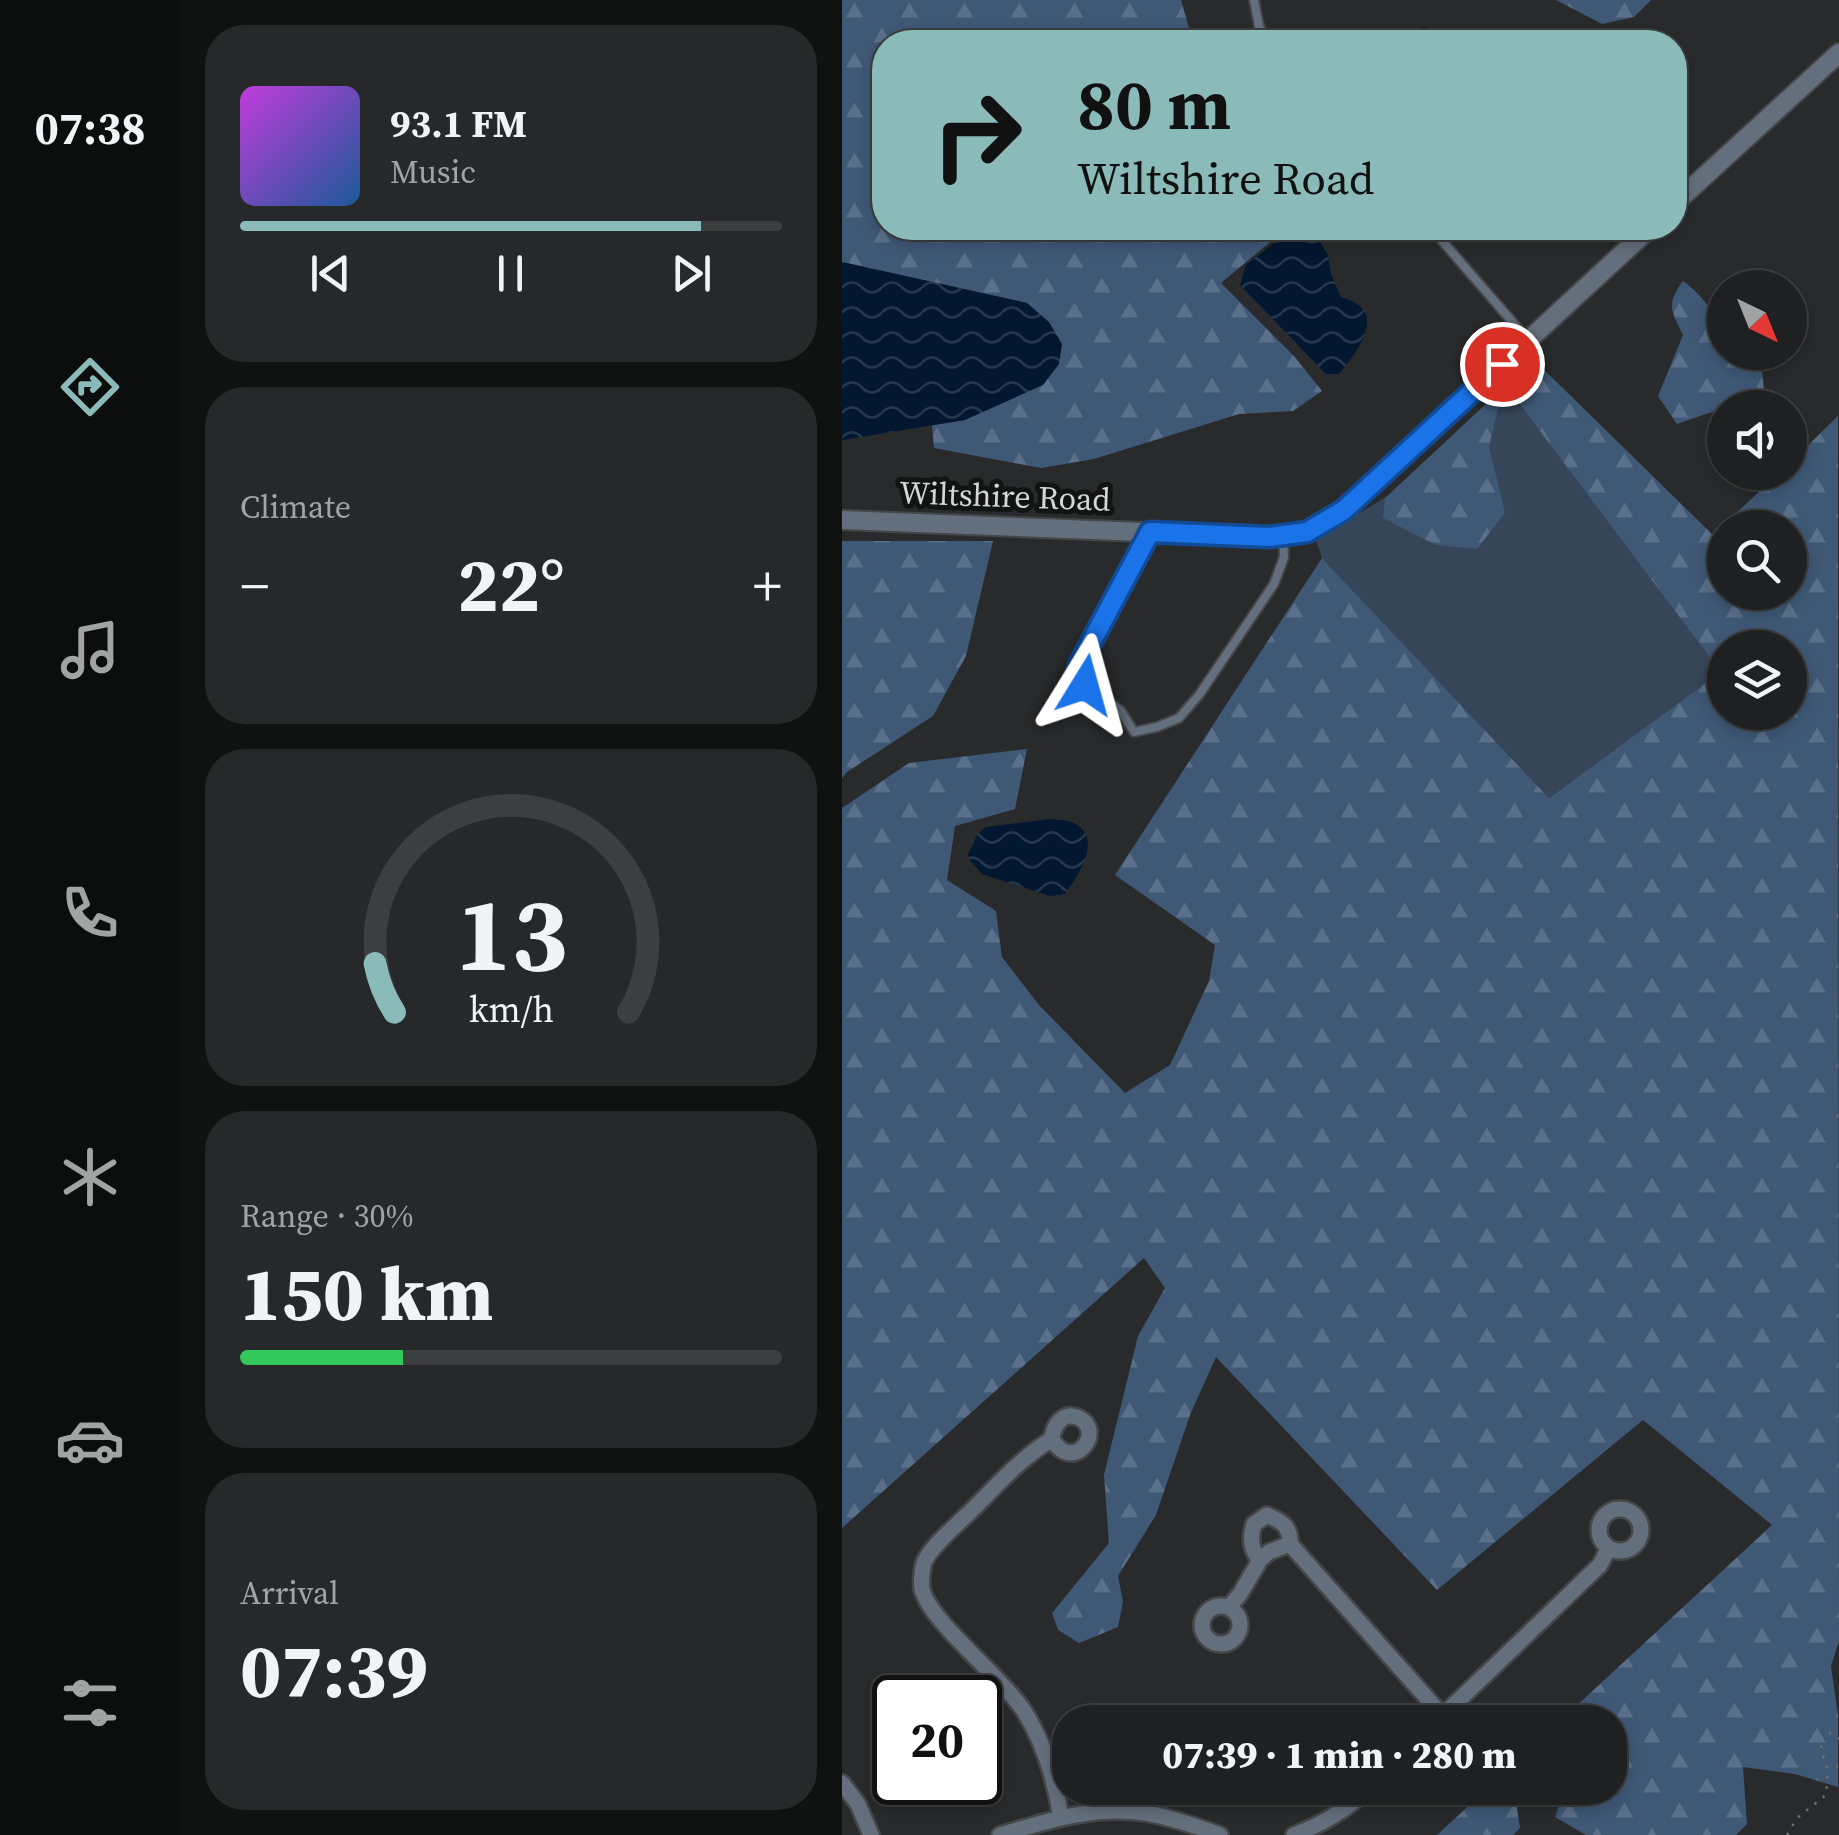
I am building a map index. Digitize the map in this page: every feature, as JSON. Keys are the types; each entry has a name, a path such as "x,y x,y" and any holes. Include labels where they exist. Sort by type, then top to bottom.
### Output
{"street":[{"path":"1687,192 1838,53"},
{"name":"Wiltshire Road","path":"842,520 1269,537 1307,532 1344,510 1637,240"},
{"path":"1052,1439 1002,1481 923,1562 922,1590 935,1614 1022,1709 1044,1748 1061,1818"},
{"path":"1260,1560 1250,1538 1254,1524 1267,1516 1283,1522 1291,1535 1290,1544 1427,1705"},
{"path":"1229,1607 1260,1560 1290,1544"},
{"path":"1454,1705 1600,1565 1608,1548"},
{"path":"842,1783 858,1804 872,1835"},
{"path":"1294,1835 1350,1805"},
{"path":"1000,1835 1104,1810 1143,1812 1220,1835"}],"lane":[{"path":"1254,0 1261,30"},
{"path":"1442,240 1528,340"},
{"path":"1150,532 1076,676 1122,711 1134,732 1179,718 1199,695 1274,584 1284,557 1283,535"}],"path":[{"path":"1786,1835 1797,1818 1826,1795 1828,1770 1820,1736 1831,1733 1838,1739"}],"shaded area":[{"path":"1496,394 1512,394 1707,652 1707,683 1549,798 1322,558 1316,540 1389,495"}],"green space":[{"path":"842,0 1181,0 1190,30 872,30 872,240 1273,240 1221,283 1294,356 1322,391 1293,411 1239,414 1094,459 1041,468 934,448 932,425 965,420 1027,303 842,262"},
{"path":"1556,0 1651,0 1634,17 1602,24"},
{"path":"1683,281 1707,304 1707,370 1762,370 1764,390 1707,390 1707,414 1677,424 1658,396 1683,335 1672,308"},
{"path":"1529,355 1707,529 1707,610 1807,610 1807,510 1740,510 1761,490 1807,490 1807,446 1838,416 1839,1641 1831,1666 1838,1715 1838,1787 1795,1774 1743,1767 1747,1824 1736,1835 1586,1835 1555,1817 1559,1805 1627,1805 1627,1705 1577,1705 1772,1525 1643,1420 1437,1590 1216,1357 1190,1415 1156,1515 1118,1576 1123,1602 1118,1627 1079,1643 1058,1630 1052,1613 1109,1543 1104,1475 1138,1336 1165,1288 1144,1258 842,1528 842,808 909,763 1027,749 1015,809 955,826 947,880 996,911 1002,957 1039,1005 1125,1093 1170,1065 1209,981 1215,945 1115,875 1322,558 1549,798 1707,682 1707,730 1807,730 1807,630 1707,630 1707,653 1512,394 1501,395 1489,447 1505,513 1477,549 1436,545 1383,518 1385,498 1496,395"},
{"path":"842,541 993,541 966,656 933,716 842,778"},
{"path":"1470,1805 1517,1805 1520,1828 1513,1835 1437,1835"}],"water":[{"path":"1278,240 1319,240 1341,297 1357,304 1367,320 1363,339 1339,374 1326,374 1240,285 1246,265"},
{"path":"842,262 1027,303 1049,322 1062,344 1059,364 1043,385 965,420 842,440"},
{"path":"1050,819 1074,823 1087,838 1086,857 1065,894 1050,896 982,874 967,857 977,835 986,827"}],"route":[{"path":"1085,685 1076,676 1079,665 1150,532 1269,537 1307,532 1344,510 1502,364"}]}
